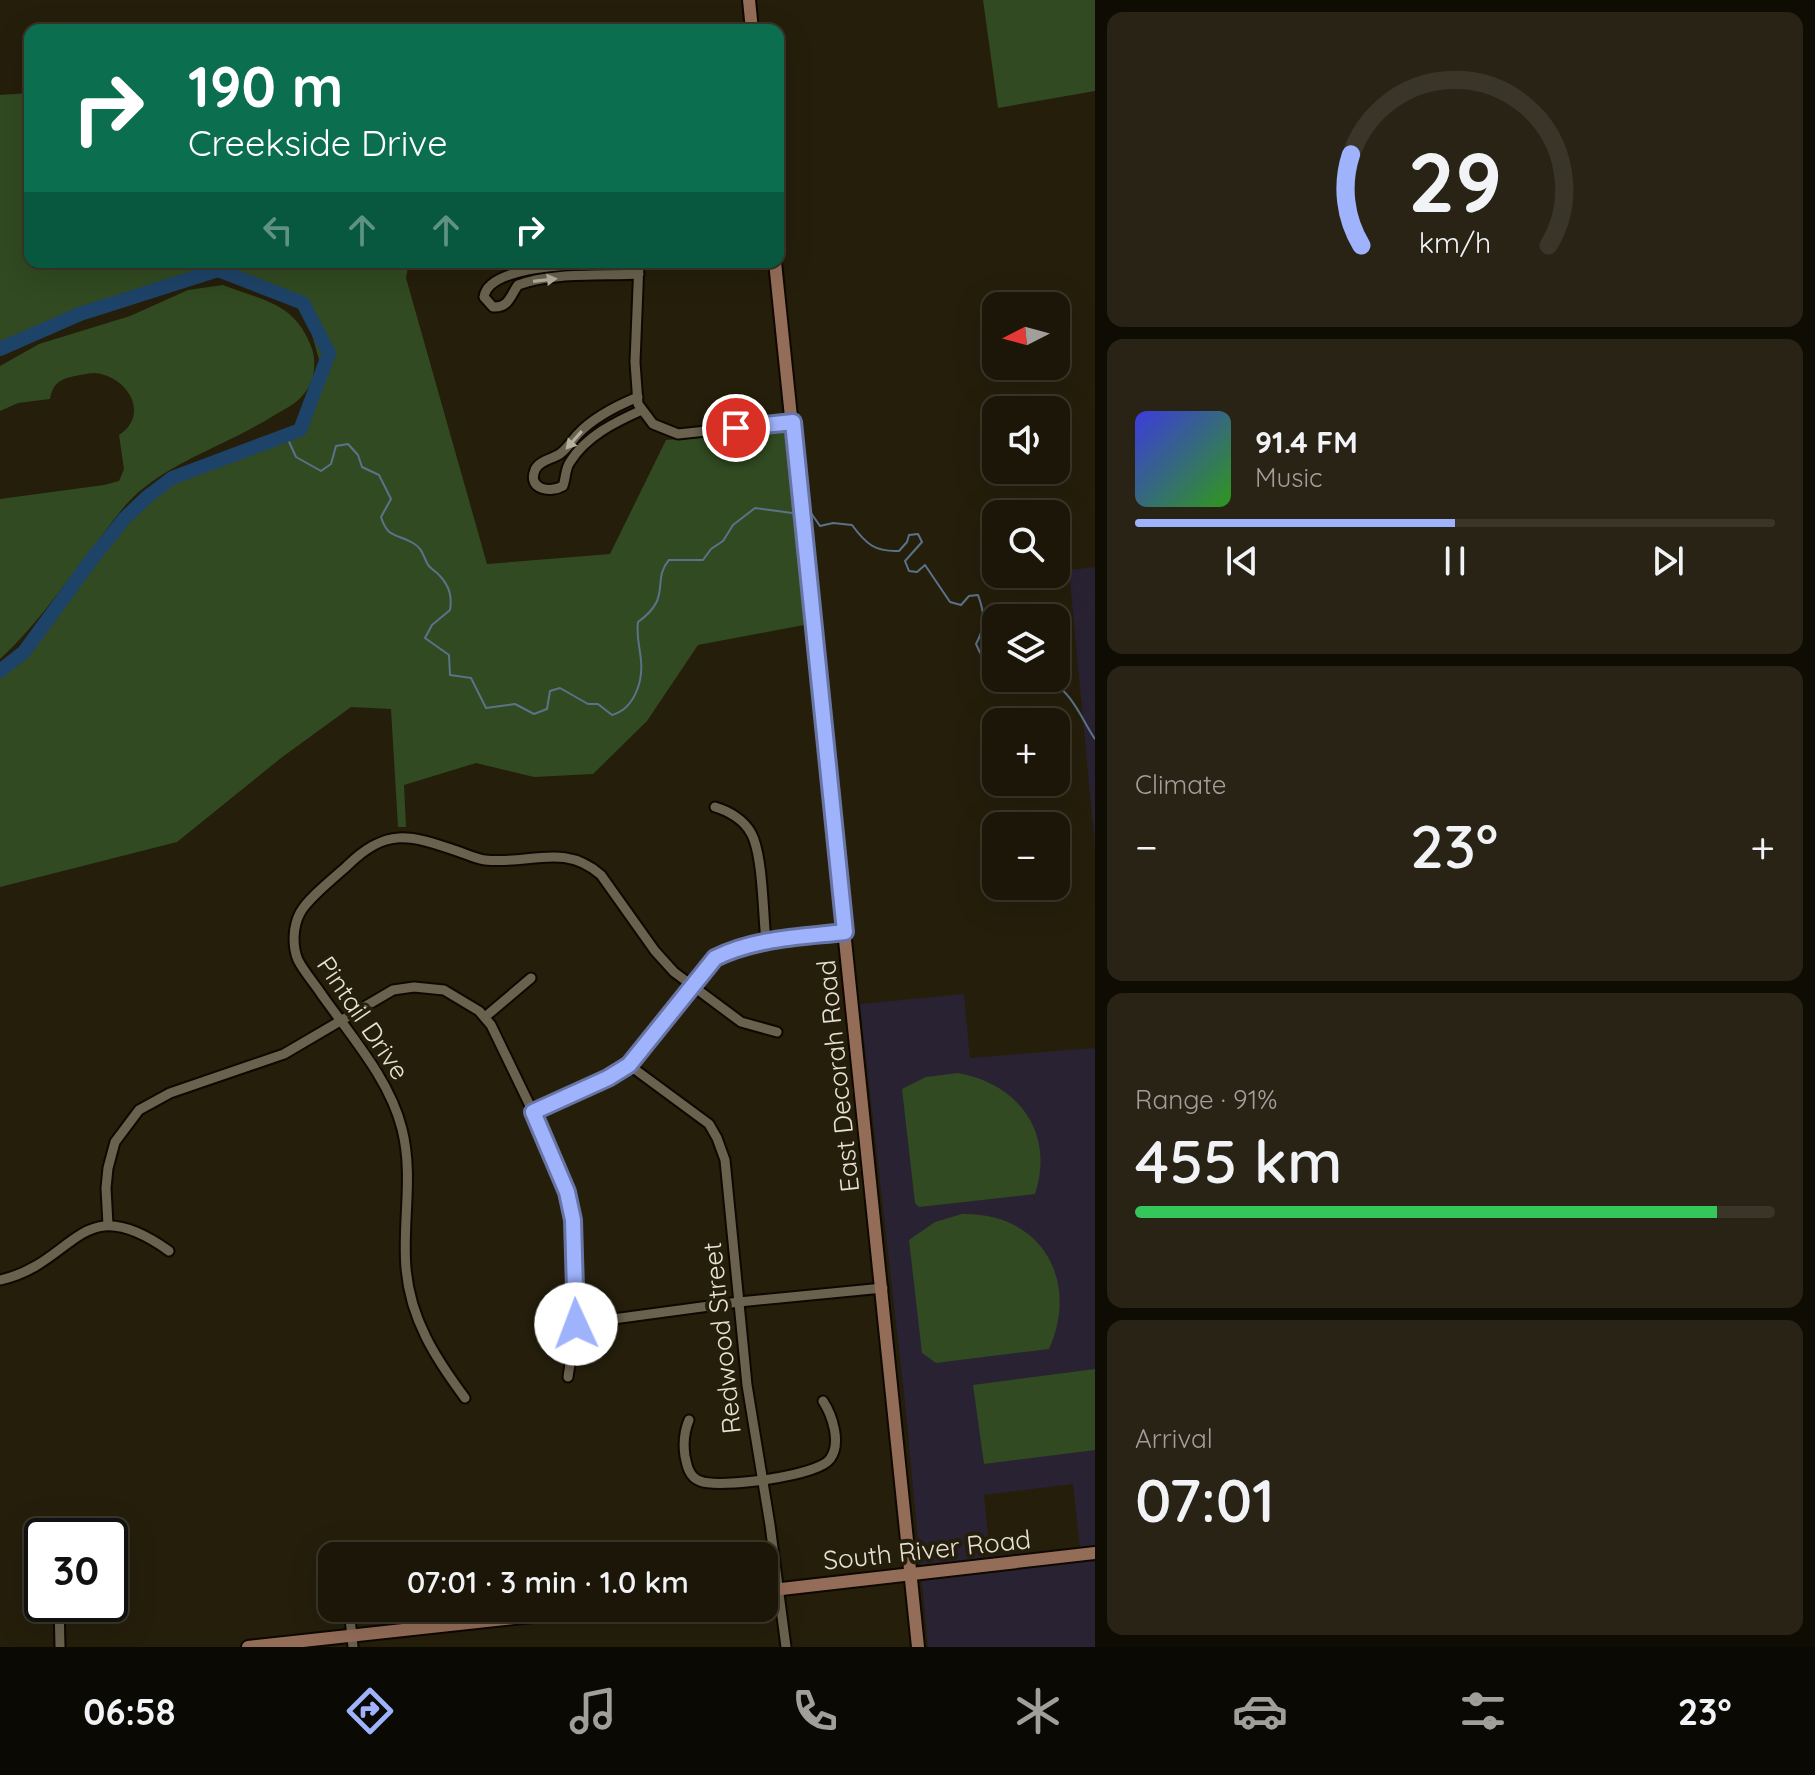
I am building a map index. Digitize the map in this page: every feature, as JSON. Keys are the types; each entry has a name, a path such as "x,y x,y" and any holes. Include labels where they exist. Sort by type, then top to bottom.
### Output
{"street":[{"path":"749,0 751,24"},
{"path":"531,268 490,283 484,297 493,307 499,308 511,299 518,285 524,283 639,274"},
{"path":"639,268 635,362 638,397 642,410 653,424 678,434 793,422"},
{"name":"East Decorah Road","path":"776,268 918,1647"},
{"path":"638,397 599,417 579,432 557,457 541,463 535,470 534,480 539,488 547,491 563,486 571,460 591,439 604,428 642,410"},
{"path":"715,807 739,819 751,832 757,847 766,941"},
{"name":"Pintail Drive","path":"465,1398 437,1359 416,1319 406,1269 409,1180 402,1129 391,1099 376,1072 297,958 293,933 300,911 359,854 382,841 403,837 427,840 482,860 572,857 601,875 655,951 691,985"},
{"path":"533,1112 608,1078 629,1065 715,958 731,950 766,941 845,932"},
{"path":"485,1017 531,978"},
{"path":"691,985 741,1022 777,1032"},
{"path":"108,1225 106,1188 115,1142 139,1110 170,1093 284,1054 393,990 414,987 444,990 485,1017 533,1112 567,1192 573,1220 576,1324 568,1377"},
{"name":"Redwood Street","path":"629,1065 709,1124 725,1160 747,1385 771,1542"},
{"path":"0,1280 28,1270 85,1231 108,1225 120,1225 141,1233 169,1251"},
{"path":"576,1324 739,1302 883,1288"},
{"path":"689,1420 684,1431 684,1452 689,1471 696,1480 713,1484 762,1479 814,1471 830,1460 835,1447 831,1414 823,1401"},
{"name":"South River Road","path":"778,1590 1095,1553"},
{"name":"Redwood Street","path":"778,1590 786,1647"},
{"path":"59,1622 60,1647"},
{"path":"248,1647 353,1641 498,1622"}],"shaded area":[{"path":"1095,567 1095,847 1070,581 1070,570"},
{"path":"964,994 970,1058 1095,1048 1095,1647 928,1647 905,1402 860,1004","holes":["1073,1484 1080,1547 990,1556 984,1495"]}],"green space":[{"path":"983,0 1095,0 1095,91 998,108"},
{"path":"24,93 24,268 408,268 406,278 487,564 610,554 666,440 794,430 804,625 698,645 647,721 593,774 534,777 476,763 404,785 406,827 398,827 391,709 351,707 281,758 177,842 0,887 0,671 45,626 102,548 144,500 169,480 188,470 300,430 320,363 303,303 218,270 80,314 0,349 0,95"},
{"path":"223,285 277,306 297,322 314,355 310,385 289,407 175,467 138,492 40,616 0,659 0,499 119,481 124,469 119,435 133,417 134,407 131,397 117,381 95,373 61,380 55,385 50,399 18,403 0,411 0,366 39,344 130,316 188,290"},
{"path":"958,1073 999,1088 1027,1115 1036,1132 1040,1151 1040,1172 1035,1194 919,1207 915,1203 902,1089 926,1077"},
{"path":"962,1214 990,1216 1013,1225 1032,1238 1047,1255 1056,1275 1060,1299 1049,1349 936,1363 922,1353 909,1240 935,1222"},
{"path":"1095,1369 1095,1450 984,1464 973,1385"}],"waterway":[{"path":"0,349 80,314 218,270 303,303 329,353 300,430 172,478 147,497 124,519 92,559 24,652 0,671"},
{"path":"286,435 296,457 321,471 331,464 336,446 348,444 358,455 362,467 379,475 391,499 381,517 387,529 418,547 450,592 450,610 432,625 425,638 449,655 450,675 471,678 486,708 515,704 534,714 547,709 550,691 560,688 588,704 598,704 612,715 620,712 636,694 640,677 638,622 655,605 661,575 669,560 703,560 711,549 723,541 733,525 755,508 792,513"},
{"path":"811,513 820,526 833,523 852,525 867,542 884,550 899,551 909,535 918,534 922,542 905,561 909,571 917,572 925,565 950,602 961,605 969,596 978,595 983,620 976,644 994,687 1001,692 1032,682 1044,681 1054,685 1071,700 1095,739"}],"route":[{"path":"576,1324 573,1220 567,1192 533,1112 608,1078 629,1065 715,958 756,943 845,932 793,422 736,428"}]}
